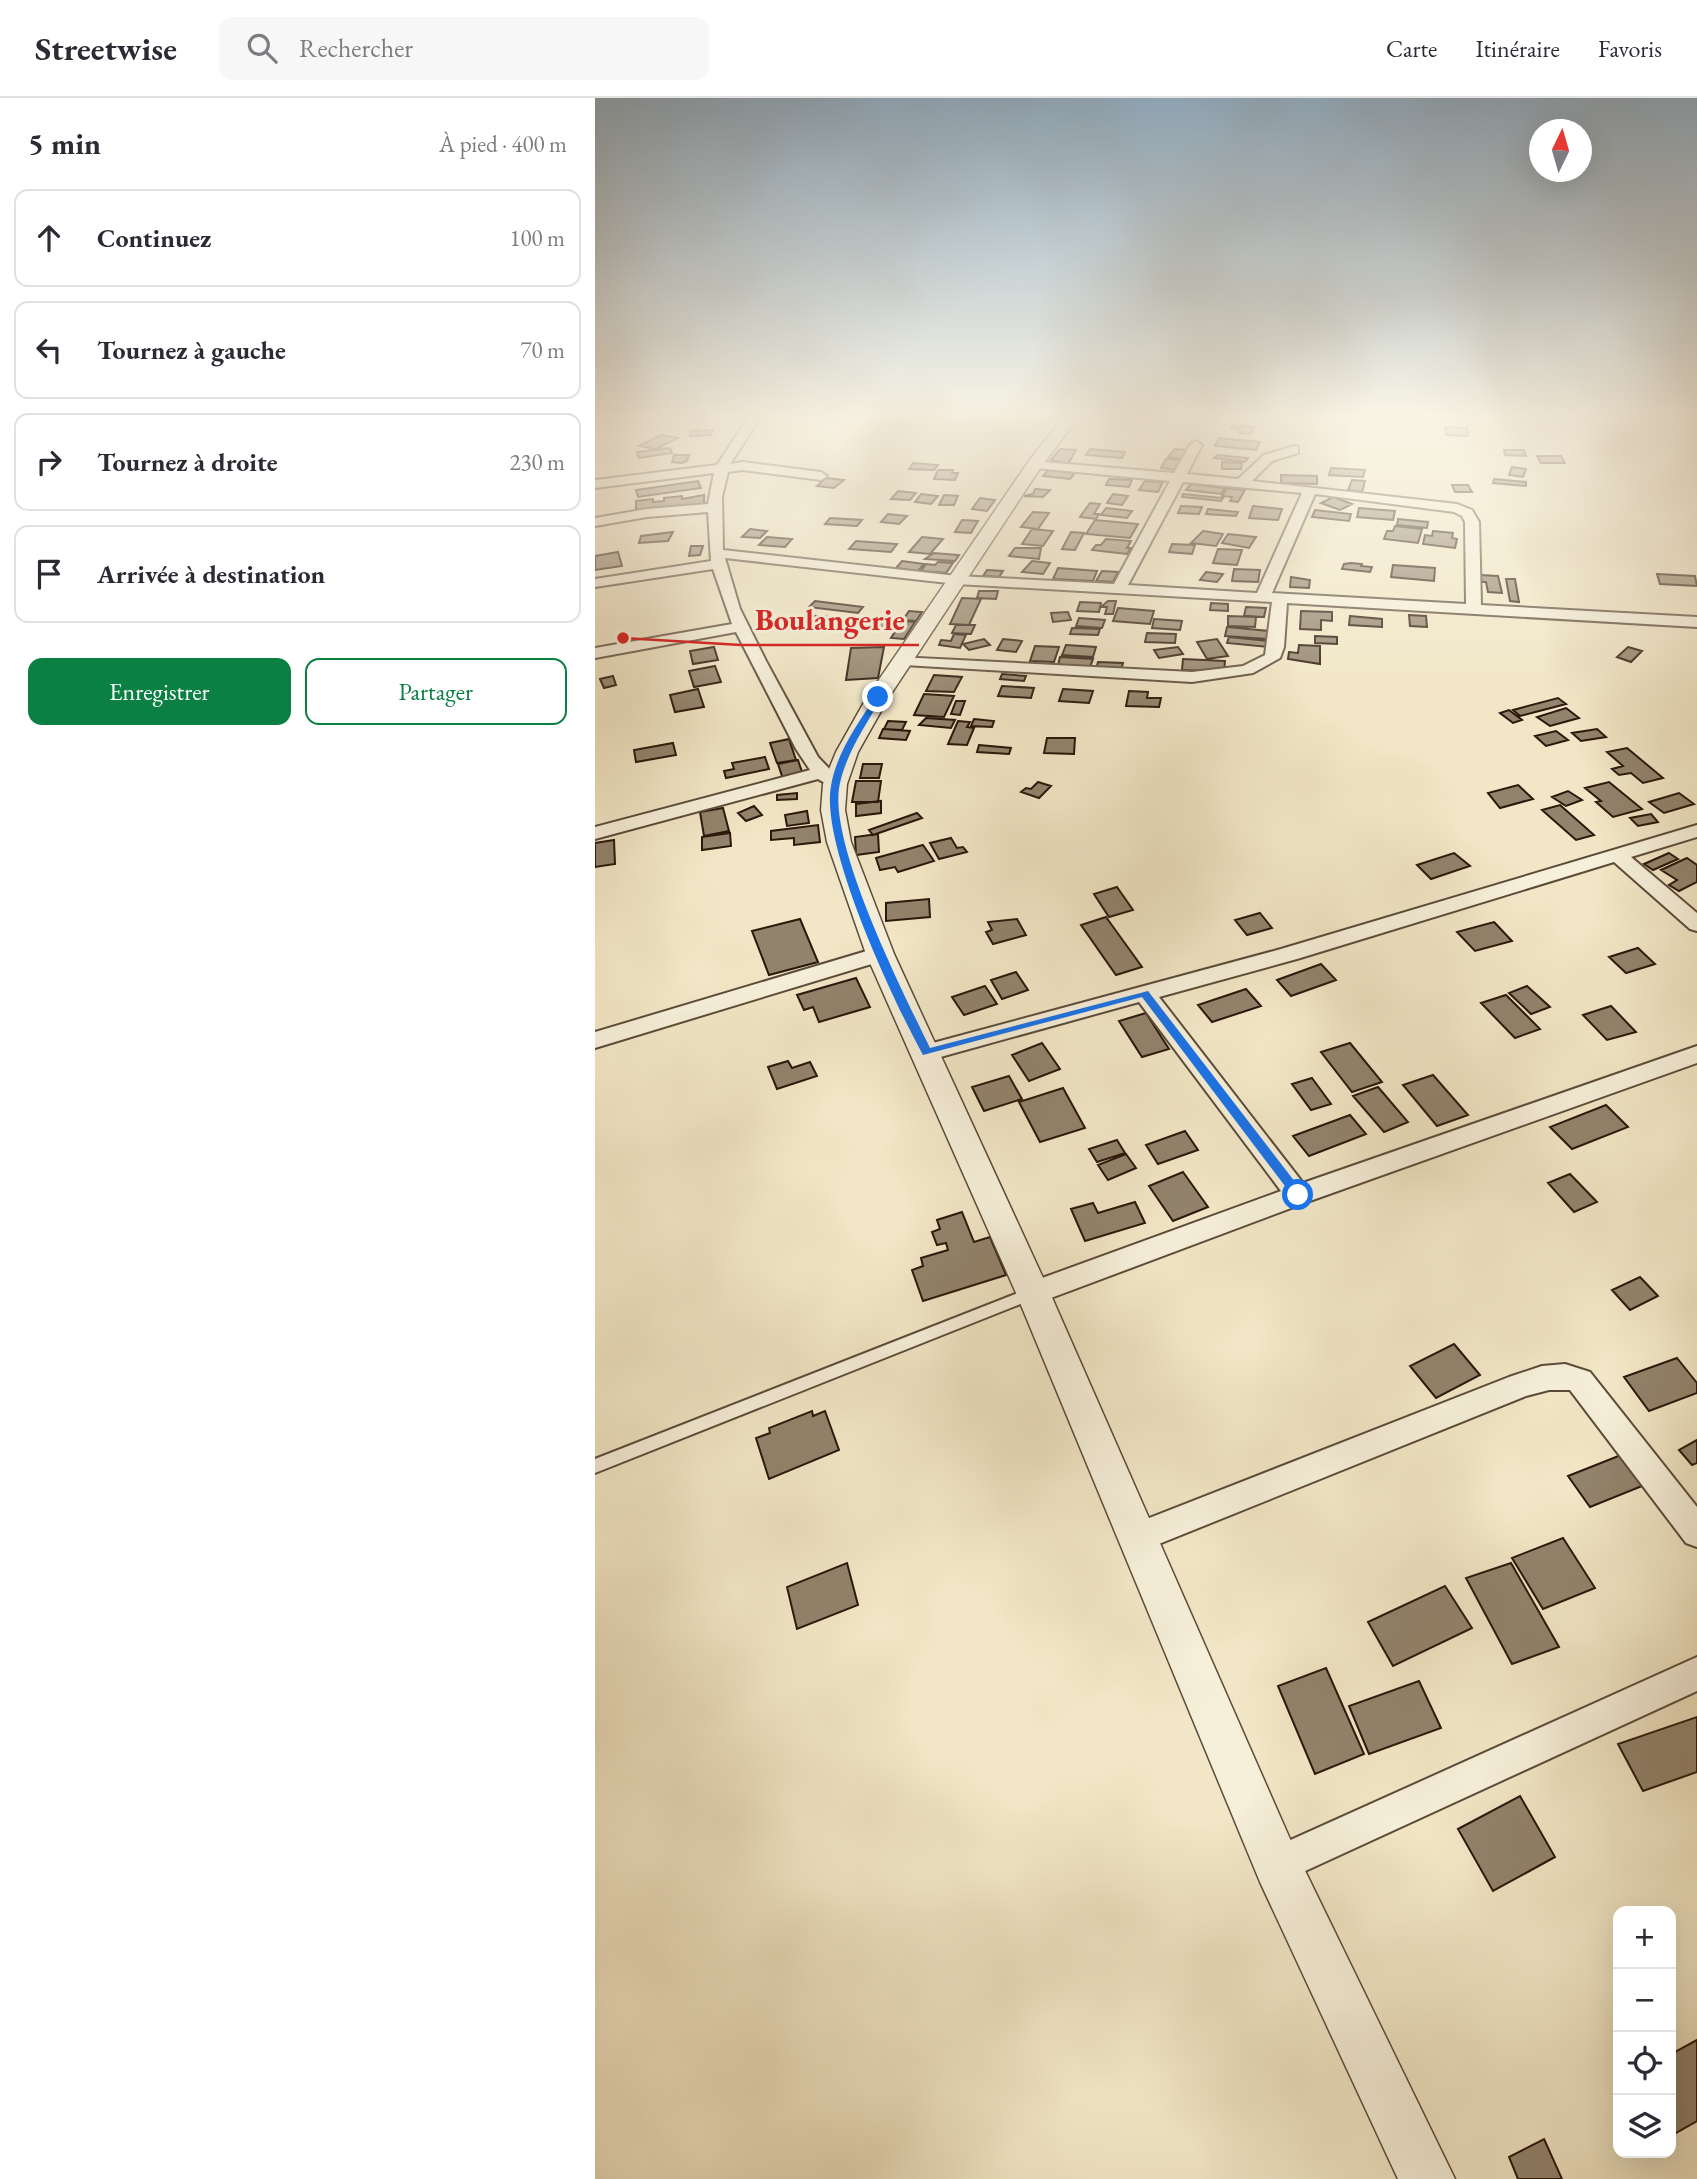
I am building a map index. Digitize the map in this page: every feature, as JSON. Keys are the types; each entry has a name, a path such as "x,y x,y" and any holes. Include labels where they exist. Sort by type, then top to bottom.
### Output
{"street":[{"path":"595,522 635,515"},
{"path":"714,515 717,558 740,627 802,745 828,779 839,842 880,954 1033,1293 1277,1865 1427,2179"},
{"path":"595,833 828,779 1001,515"},
{"path":"1119,589 1158,515"},
{"path":"904,660 1168,677 1222,675 1247,670 1272,658 1276,647 1272,598 1301,515"},
{"path":"1468,515 1472,522 1474,608"},
{"path":"595,583 717,558 957,580 1697,622"},
{"path":"595,653 740,627"},
{"path":"926,1053 1289,954 1697,831"},
{"path":"1616,854 1697,925"},
{"path":"595,1040 880,954"},
{"path":"1144,993 1298,1195"},
{"path":"1033,1293 1298,1195 1697,1054"},
{"path":"1139,1537 1519,1386 1545,1377 1561,1376 1580,1381 1697,1532"},
{"path":"1277,1865 1697,1674"}],"lane":[{"path":"595,1466 1033,1293"}],"building":[{"path":"887,515 907,516 899,524 881,522"},
{"path":"1031,515 1048,515 1038,529 1021,527"},
{"path":"1081,515 1098,515 1096,519 1080,517"},
{"path":"1102,515 1129,515 1127,518"},
{"path":"1250,515 1280,515 1278,520 1249,518"},
{"path":"1313,515 1351,515 1349,521"},
{"path":"1357,515 1394,515 1393,520"},
{"path":"830,518 862,520 857,526 825,524"},
{"path":"1398,519 1428,522 1427,528 1397,525"},
{"path":"962,520 978,521 971,533 955,532"},
{"path":"1095,520 1138,524 1130,538 1086,534"},
{"path":"1395,526 1422,529 1418,543 1384,539 1387,531 1393,531"},
{"path":"750,529 767,531 760,538 742,537"},
{"path":"1032,529 1053,531 1043,546 1022,544"},
{"path":"1203,531 1223,534 1216,546 1191,543"},
{"path":"1433,531 1453,533 1452,538 1457,539 1455,548 1423,544 1425,535 1432,536"},
{"path":"673,532 668,541 639,543 641,536"},
{"path":"1071,532 1084,533 1075,550 1062,549"},
{"path":"1228,534 1256,537 1249,548 1222,543"},
{"path":"767,537 792,539 785,547 759,545"},
{"path":"922,537 943,539 930,554 909,552"},
{"path":"1106,539 1131,541 1127,548 1131,548 1127,554 1092,550"},
{"path":"856,541 897,544 891,552 849,549"},
{"path":"1172,544 1195,545 1192,554 1169,552"},
{"path":"691,546 703,546 700,555 689,556"},
{"path":"1015,548 1041,548 1039,559 1009,556"},
{"path":"1218,549 1242,550 1237,565 1213,563"},
{"path":"618,552 622,566 595,570 595,556"},
{"path":"934,553 959,555 955,561 925,559"},
{"path":"902,561 924,564 918,571 896,568"},
{"path":"1032,561 1050,563 1043,574 1022,572"},
{"path":"938,562 953,563 946,573 921,571 926,564 935,565"},
{"path":"1344,564 1372,567 1370,572 1342,569"},
{"path":"1393,565 1435,568 1434,581 1391,577"},
{"path":"1058,568 1097,571 1093,581 1053,579"},
{"path":"1234,569 1260,570 1258,582 1232,581"},
{"path":"987,570 1003,571 999,577 983,576"},
{"path":"1102,571 1118,572 1113,582 1096,581"},
{"path":"1206,572 1223,574 1217,582 1200,580"},
{"path":"1657,574 1695,576 1697,586 1660,584"},
{"path":"1480,575 1498,576 1502,593 1488,592 1486,582 1482,582"},
{"path":"1291,577 1310,580 1309,588 1290,587"},
{"path":"1506,579 1515,579 1519,602 1510,601"},
{"path":"979,591 998,591 996,599 977,598"},
{"path":"962,598 981,599 969,625 950,624"},
{"path":"815,601 863,607 858,613 809,607"},
{"path":"1108,601 1116,601 1113,614 1105,614 1107,607 1101,607"},
{"path":"1080,602 1101,603 1099,612 1077,611"},
{"path":"1211,603 1228,604 1228,611 1210,610"},
{"path":"1246,607 1266,608 1264,617 1244,616"},
{"path":"1118,608 1154,611 1150,624 1113,621"},
{"path":"909,611 922,612 916,621 903,620"},
{"path":"1301,611 1332,612 1332,621 1321,620 1321,630 1300,629"},
{"path":"1068,612 1071,620 1053,622 1051,613"},
{"path":"1409,615 1426,616 1427,627 1410,626"},
{"path":"815,616 829,617 820,631 806,630"},
{"path":"1228,616 1256,617 1255,627 1228,626"},
{"path":"1350,616 1382,619 1382,627 1349,625"},
{"path":"1079,618 1105,620 1102,628 1076,626"},
{"path":"1154,619 1182,621 1180,630 1152,628"},
{"path":"902,621 915,622 904,639 891,638"},
{"path":"839,623 889,623 886,631 836,631"},
{"path":"956,625 975,625 971,634 952,633"},
{"path":"1227,627 1269,631 1267,639 1225,636"},
{"path":"1072,628 1100,629 1098,635 1070,634"},
{"path":"1147,633 1176,634 1175,643 1145,642"},
{"path":"954,634 966,635 960,648 939,645 941,640 951,641"},
{"path":"1315,636 1337,637 1337,644 1315,643"},
{"path":"1229,637 1269,641 1268,647 1227,643"},
{"path":"984,639 990,645 969,650 963,644"},
{"path":"1003,639 1022,641 1016,652 997,650"},
{"path":"1217,639 1228,656 1207,659 1197,642"},
{"path":"1066,645 1096,647 1093,657 1062,655"},
{"path":"1299,645 1320,646 1320,664 1288,659 1289,652 1298,653"},
{"path":"1035,646 1059,647 1054,662 1030,661"},
{"path":"714,647 718,660 693,664 690,651"},
{"path":"884,647 878,678 846,680 851,648"},
{"path":"1178,647 1183,654 1159,658 1154,650"},
{"path":"1628,647 1642,651 1631,662 1617,657"},
{"path":"1060,657 1093,659 1090,667 1058,665"},
{"path":"1183,659 1225,661 1224,672 1182,670"},
{"path":"1098,662 1123,663 1121,670 1096,669"},
{"path":"715,666 721,682 694,687 689,671"},
{"path":"1002,674 1026,676 1024,681 1000,679"},
{"path":"934,675 962,677 954,692 926,691"},
{"path":"613,676 616,685 604,688 600,679"},
{"path":"1002,686 1034,688 1031,698 998,696"},
{"path":"698,689 704,707 675,712 670,695"},
{"path":"1063,689 1093,691 1089,703 1059,701"},
{"path":"1129,691 1148,692 1147,698 1161,698 1159,707 1126,706"},
{"path":"924,694 954,696 944,717 914,715"},
{"path":"1558,698 1566,704 1520,716 1513,710"},
{"path":"956,701 965,701 960,715 951,714"},
{"path":"1566,708 1579,718 1550,726 1537,717"},
{"path":"1509,710 1522,720 1513,723 1500,713"},
{"path":"926,718 955,720 951,728 919,725"},
{"path":"974,719 994,721 992,727 971,726"},
{"path":"888,721 906,722 902,730 884,729"},
{"path":"958,721 970,722 967,727 974,728 967,745 948,744"},
{"path":"883,729 910,731 906,740 879,738"},
{"path":"1597,729 1606,737 1581,741 1572,733"},
{"path":"1556,731 1568,740 1546,746 1535,736"},
{"path":"1047,738 1075,738 1074,754 1044,753"},
{"path":"789,739 796,760 777,763 770,743"},
{"path":"673,743 676,755 636,762 634,750"},
{"path":"979,745 1011,748 1009,754 977,752"},
{"path":"1627,748 1663,778 1643,783 1631,773 1619,775 1612,769 1623,766 1607,752"},
{"path":"765,757 769,769 726,778 724,771 734,769 732,763"},
{"path":"798,760 803,775 783,779 778,764"},
{"path":"863,764 882,764 879,778 860,778"},
{"path":"856,781 881,781 878,802 852,802"},
{"path":"1038,782 1051,786 1039,798 1021,792 1026,788 1031,789"},
{"path":"1609,782 1642,809 1613,817 1596,802 1601,801 1585,788"},
{"path":"1518,785 1533,799 1500,808 1488,793"},
{"path":"1568,791 1582,800 1566,806 1552,797"},
{"path":"797,793 797,799 777,800 777,795"},
{"path":"1679,793 1694,804 1664,813 1649,802"},
{"path":"881,801 881,813 856,816 856,804"},
{"path":"1560,805 1594,835 1576,840 1542,810"},
{"path":"754,806 762,815 746,821 738,813"},
{"path":"723,808 729,831 704,836 700,812"},
{"path":"807,811 809,823 787,826 785,815"},
{"path":"917,813 922,818 873,835 869,830"},
{"path":"1651,814 1658,822 1638,826 1630,818"},
{"path":"818,825 820,842 794,845 794,838 771,840 771,831"},
{"path":"730,833 731,846 702,850 702,837"},
{"path":"878,834 879,852 856,855 855,837"},
{"path":"951,838 957,848 963,847 967,852 939,859 930,843"},
{"path":"614,840 615,864 595,867 595,843"},
{"path":"923,845 934,861 898,872 895,867 880,870 876,858"},
{"path":"1454,853 1470,866 1431,879 1417,865"},
{"path":"1669,853 1678,859 1653,870 1644,864"},
{"path":"1687,858 1697,865 1697,882 1679,891 1669,885 1677,880 1661,870"},
{"path":"1117,887 1133,910 1109,917 1094,894"},
{"path":"929,899 930,917 886,921 886,903"},
{"path":"1260,913 1272,928 1247,935 1235,920"},
{"path":"1106,917 1142,967 1116,975 1081,925"},
{"path":"800,919 818,962 769,975 752,931"},
{"path":"1017,919 1026,935 993,944 986,932 992,930 988,922"},
{"path":"1494,922 1512,941 1475,951 1457,932"},
{"path":"1638,948 1655,964 1626,973 1609,957"},
{"path":"1321,964 1336,980 1291,996 1277,980"},
{"path":"1016,972 1028,990 1002,999 991,980"},
{"path":"856,978 870,1007 819,1022 813,1007 804,1010 797,995"},
{"path":"985,986 997,1004 964,1015 952,997"},
{"path":"1527,986 1550,1007 1531,1014 1509,993"},
{"path":"1246,989 1261,1006 1212,1022 1198,1005"},
{"path":"1506,995 1540,1029 1515,1038 1481,1003"},
{"path":"1611,1006 1636,1032 1607,1040 1583,1015"},
{"path":"1146,1013 1169,1049 1142,1057 1119,1021"},
{"path":"1042,1043 1060,1069 1029,1081 1012,1055"},
{"path":"1350,1043 1382,1082 1352,1092 1321,1052"},
{"path":"788,1061 792,1068 810,1062 817,1076 777,1089 768,1067"},
{"path":"1433,1075 1468,1115 1437,1126 1403,1085"},
{"path":"1009,1076 1022,1099 984,1111 972,1087"},
{"path":"1312,1078 1331,1104 1311,1110 1292,1084"},
{"path":"1378,1087 1408,1122 1384,1132 1353,1096"},
{"path":"1063,1088 1085,1128 1040,1142 1019,1102"},
{"path":"1606,1105 1628,1127 1572,1149 1550,1127"},
{"path":"1350,1115 1366,1134 1309,1156 1293,1136"},
{"path":"1185,1131 1198,1150 1158,1164 1146,1145"},
{"path":"1117,1140 1125,1153 1097,1162 1089,1149"},
{"path":"1126,1154 1136,1168 1108,1180 1098,1165"},
{"path":"1183,1172 1208,1207 1173,1221 1149,1186"},
{"path":"1570,1174 1597,1202 1574,1212 1548,1183"},
{"path":"1135,1202 1145,1223 1085,1241 1071,1209 1093,1203 1098,1213"},
{"path":"962,1212 974,1242 990,1237 1006,1275 923,1301 912,1270 923,1266 921,1258 948,1250 946,1243 937,1245 932,1232 940,1229 937,1220"},
{"path":"1640,1277 1658,1296 1630,1310 1612,1290"},
{"path":"1454,1344 1480,1375 1436,1398 1410,1366"},
{"path":"1677,1358 1697,1383 1697,1393 1649,1411 1624,1377"},
{"path":"812,1411 813,1416 825,1411 839,1450 769,1479 756,1438 770,1433 769,1428"},
{"path":"1697,1440 1697,1463 1692,1465 1679,1450"},
{"path":"1621,1455 1642,1486 1590,1507 1568,1476"},
{"path":"1563,1538 1595,1588 1543,1609 1512,1558"},
{"path":"847,1563 858,1605 797,1629 787,1587"},
{"path":"1511,1563 1559,1647 1512,1664 1466,1578"},
{"path":"1445,1586 1472,1628 1393,1666 1368,1622"},
{"path":"1326,1668 1364,1754 1315,1774 1278,1686"},
{"path":"1419,1681 1441,1728 1369,1754 1349,1706"},
{"path":"1697,1717 1697,1772 1643,1791 1618,1744"},
{"path":"1520,1796 1555,1857 1493,1891 1458,1829"},
{"path":"1697,2040 1697,2121 1676,2133 1676,2095 1676,2051"},
{"path":"1544,2139 1562,2179 1518,2179 1509,2157"}],"place":[{"name":"Boulangerie","path":"623,638"}],"route":[{"path":"878,697 846,751 835,785 833,810 839,842 880,954 926,1053 1144,993 1298,1195"}]}
